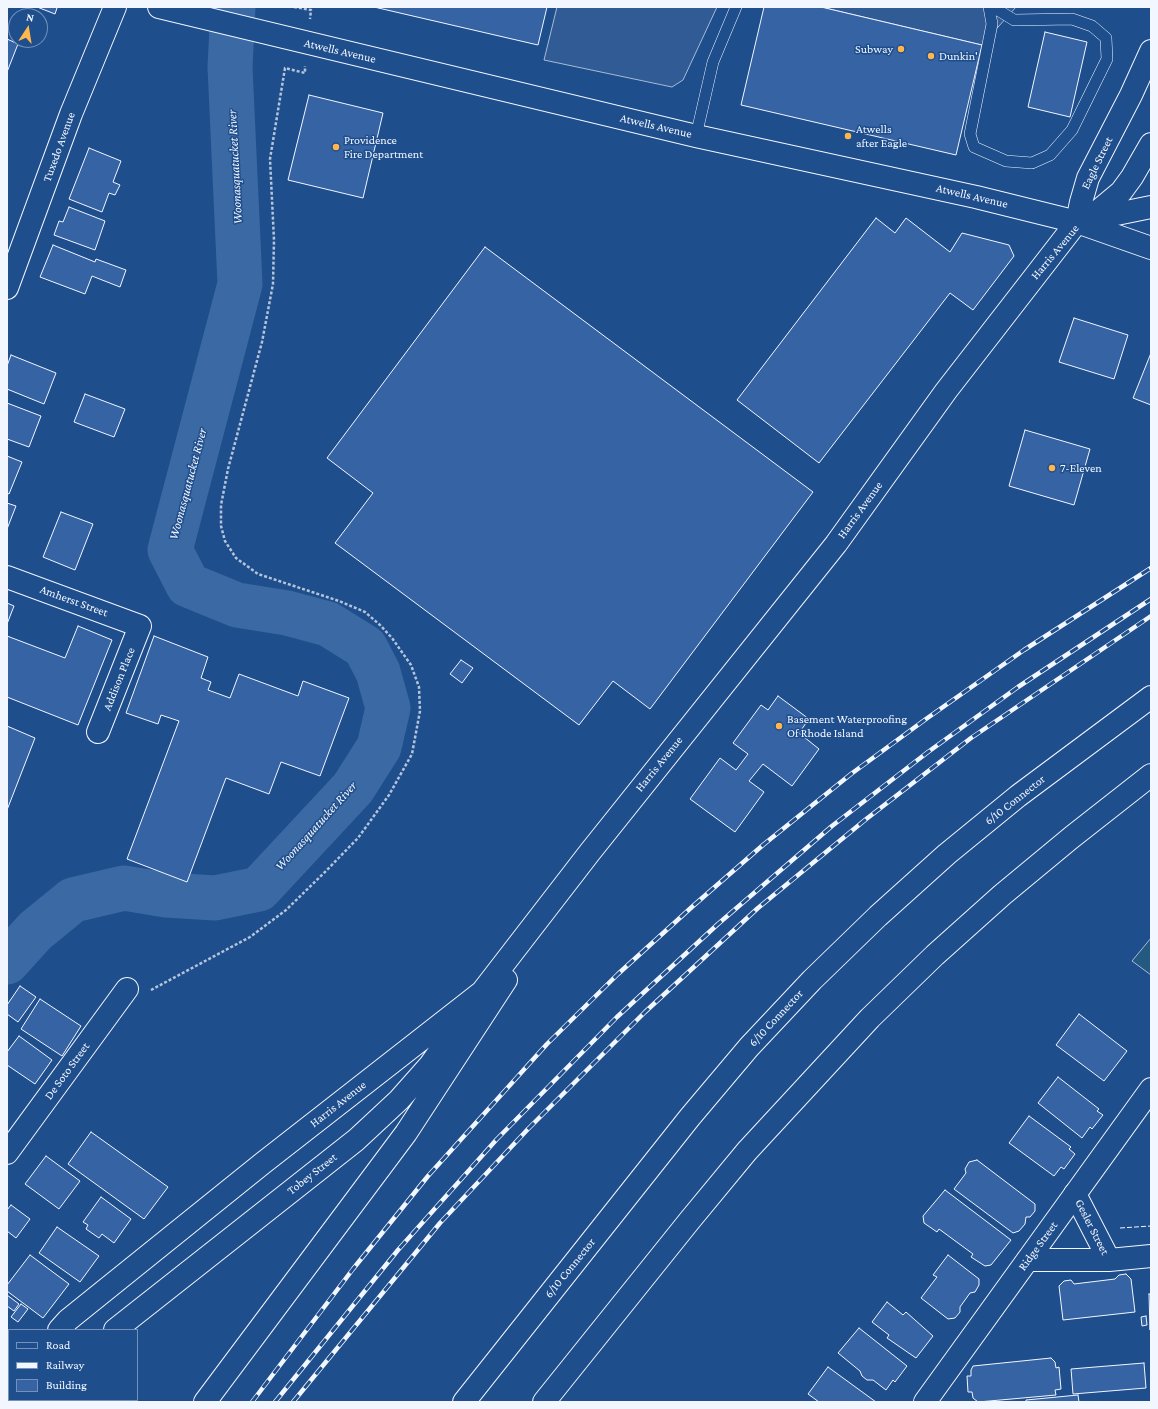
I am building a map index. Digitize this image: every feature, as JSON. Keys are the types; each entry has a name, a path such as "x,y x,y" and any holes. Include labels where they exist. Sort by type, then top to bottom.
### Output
{"main road":[{"name":"Tuxedo Avenue","path":"7,288 71,114 115,7"},
{"name":"Atwells Avenue","path":"159,7 696,136 976,196 1078,222 1151,248"},
{"name":"Eagle Street","path":"1078,222 1081,202 1088,178 1128,101 1151,51"},
{"path":"1078,222 1097,212 1121,192 1132,177 1151,144"},
{"name":"Harris Avenue","path":"60,1329 68,1320 263,1163 482,992 590,852 836,544 950,386 1078,222 1151,207"},
{"name":"Amherst Street","path":"7,577 140,626"},
{"name":"Addison Place","path":"98,732 140,626"},
{"name":"6/10 Connector","path":"464,1402 700,1106 749,1047 812,980 878,916 947,854 1018,796 1151,697"},
{"path":"544,1402 747,1151 870,1018 935,955 1002,895 1072,837 1151,775"},
{"name":"Harris Avenue","path":"205,1402 406,1133 590,852"},
{"name":"De Soto Street","path":"7,1153 127,989"},
{"name":"Tobey Street","path":"115,1329 356,1140 399,1100 430,1065 482,992"},
{"name":"Ridge Street","path":"924,1402 1151,1090"},
{"name":"Gesler Street","path":"1075,1194 1109,1260"},
{"name":"Gesler Street","path":"1028,1260 1109,1260 1151,1256"}],"lane":[{"path":"696,136 713,62 736,7"},
{"path":"989,7 992,24 970,134 974,147 1006,161 1032,163 1050,155 1072,130 1107,59 1106,38 1092,26 1072,19 1014,20 993,7"}],"path":[{"path":"294,7 311,10"},
{"path":"127,989 148,992 250,937 286,910 358,838 389,795 412,754 420,711 418,687 412,665 392,638 364,612 339,601 258,574 236,558 225,541 221,526 221,506 228,468 262,342 273,284 274,240 270,159 285,68 305,73"}],"shaded area":[{"path":"557,7 717,7 683,80 672,87 544,60"},
{"path":"821,7 1016,7 982,45"},
{"path":"1151,938 1151,975 1132,961"}],"building":[{"path":"37,7 57,8 55,14 48,11 48,8"},
{"path":"374,7 547,7 538,45"},
{"path":"764,7 821,7 982,45 956,155 741,105"},
{"path":"1045,32 1087,42 1070,117 1028,107"},
{"path":"7,39 8,48 16,48 7,72"},
{"name":"Providence Fire Department","path":"309,95 383,113 363,198 288,180"},
{"path":"89,148 121,161 113,182 120,185 115,195 109,193 102,212 69,199"},
{"path":"69,207 105,221 95,250 54,235 59,221 63,222"},
{"path":"876,218 895,233 906,218 950,252 962,233 1009,245 1014,256 973,310 950,293 819,463 737,400"},
{"path":"53,245 95,262 96,259 126,270 120,287 92,276 85,294 40,277"},
{"path":"485,247 813,492 650,709 613,681 579,725 335,543 373,493 327,458"},
{"path":"1074,318 1128,335 1114,379 1059,362"},
{"path":"1151,353 1151,405 1133,398"},
{"path":"11,355 56,373 44,404 7,389 7,366"},
{"path":"85,394 125,409 114,437 74,422"},
{"path":"7,403 41,416 29,447 7,439"},
{"path":"1025,430 1090,449 1074,505 1009,486"},
{"path":"7,456 22,462 9,494 7,493"},
{"path":"7,503 16,506 7,529"},
{"path":"61,512 93,524 75,570 43,557"},
{"path":"7,603 14,606 7,624"},
{"path":"78,626 112,640 78,725 7,697 7,636 65,658"},
{"path":"154,636 208,657 201,678 211,682 208,690 230,698 239,674 298,696 303,681 349,698 320,776 281,762 269,794 226,778 187,882 127,859 179,721 161,715 158,724 126,713"},
{"path":"461,660 473,668 462,683 450,674"},
{"path":"778,696 809,719 799,733 819,749 792,786 763,764 749,781 764,792 735,832 690,799 720,758 736,770 748,754 733,743 761,705 768,710"},
{"path":"7,726 35,738 7,810"},
{"path":"20,986 36,997 18,1022 7,1014 7,1005"},
{"path":"40,999 81,1026 62,1056 21,1029"},
{"path":"1079,1014 1127,1051 1104,1081 1056,1045"},
{"path":"19,1036 52,1060 35,1084 7,1065 7,1052"},
{"path":"1058,1077 1099,1109 1097,1111 1103,1115 1092,1129 1090,1127 1082,1138 1038,1103"},
{"path":"1029,1116 1071,1147 1069,1149 1075,1154 1064,1169 1061,1167 1054,1176 1009,1143"},
{"path":"91,1132 168,1187 144,1219 68,1164"},
{"path":"46,1156 80,1181 59,1209 25,1184"},
{"path":"977,1160 1035,1204 1035,1211 1030,1217 1026,1217 1025,1224 1019,1231 1013,1233 954,1189 966,1173 965,1169 969,1162"},
{"path":"945,1190 1011,1240 991,1265 985,1266 971,1257 973,1254 939,1229 937,1232 924,1223 923,1216"},
{"path":"101,1197 131,1219 114,1243 102,1234 99,1238 86,1229 88,1225 83,1222"},
{"path":"11,1205 30,1219 16,1238 7,1231 7,1210"},
{"path":"57,1227 99,1256 80,1282 39,1253"},
{"path":"30,1255 69,1284 43,1318 7,1291 7,1285"},
{"path":"948,1255 979,1279 979,1285 975,1292 970,1293 960,1307 960,1312 955,1318 948,1319 921,1298 937,1277 933,1275"},
{"path":"1126,1274 1131,1279 1135,1312 1063,1320 1059,1286 1064,1281 1071,1280 1074,1284 1115,1279 1119,1275"},
{"path":"1149,1294 1151,1294 1150,1330"},
{"path":"7,1295 19,1304 14,1311 7,1306"},
{"path":"887,1302 903,1315 906,1312 933,1336 916,1358 887,1338 889,1335 872,1322"},
{"path":"21,1304 28,1309 18,1322 11,1317"},
{"path":"1146,1316 1147,1325 1142,1326 1141,1317"},
{"path":"859,1328 907,1366 895,1382 893,1380 886,1390 873,1380 867,1380 862,1376 860,1371 838,1353"},
{"path":"1051,1358 1055,1362 1056,1368 1059,1367 1061,1389 1055,1390 1056,1395 978,1402 973,1398 972,1392 968,1392 967,1376 971,1376 973,1366"},
{"path":"1144,1363 1146,1388 1073,1394 1071,1369"},
{"path":"828,1367 876,1402 819,1402 808,1394"},
{"path":"1078,1395 1079,1402 1026,1402 1026,1400"}],"waterway":[{"name":"Woonasquatucket River","path":"7,962 35,931 73,900 124,888 166,895 215,898 259,889 353,788 379,747 388,708 378,672 365,647 328,624 287,613 237,605 188,585 170,550 240,284 230,67 233,7"}],"railway":[{"path":"252,1402 353,1269 428,1176 547,1044 618,974 763,845 851,774 1024,650 1151,568"},
{"path":"275,1402 398,1250 497,1139 617,1017 718,924 832,826 928,752 1018,687 1151,599"},
{"path":"293,1402 440,1223 528,1129 645,1012 758,908 865,820 971,738 1151,616"}],"fence":[{"path":"1120,1228 1151,1226"}],"place":[{"name":"Subway","path":"901,49"},
{"name":"Dunkin'","path":"931,56"},
{"name":"Atwells after Eagle","path":"848,136"},
{"name":"Providence Fire Department","path":"336,147"},
{"name":"7-Eleven","path":"1052,468"},
{"name":"Basement Waterproofing Of Rhode Island","path":"779,726"}]}
